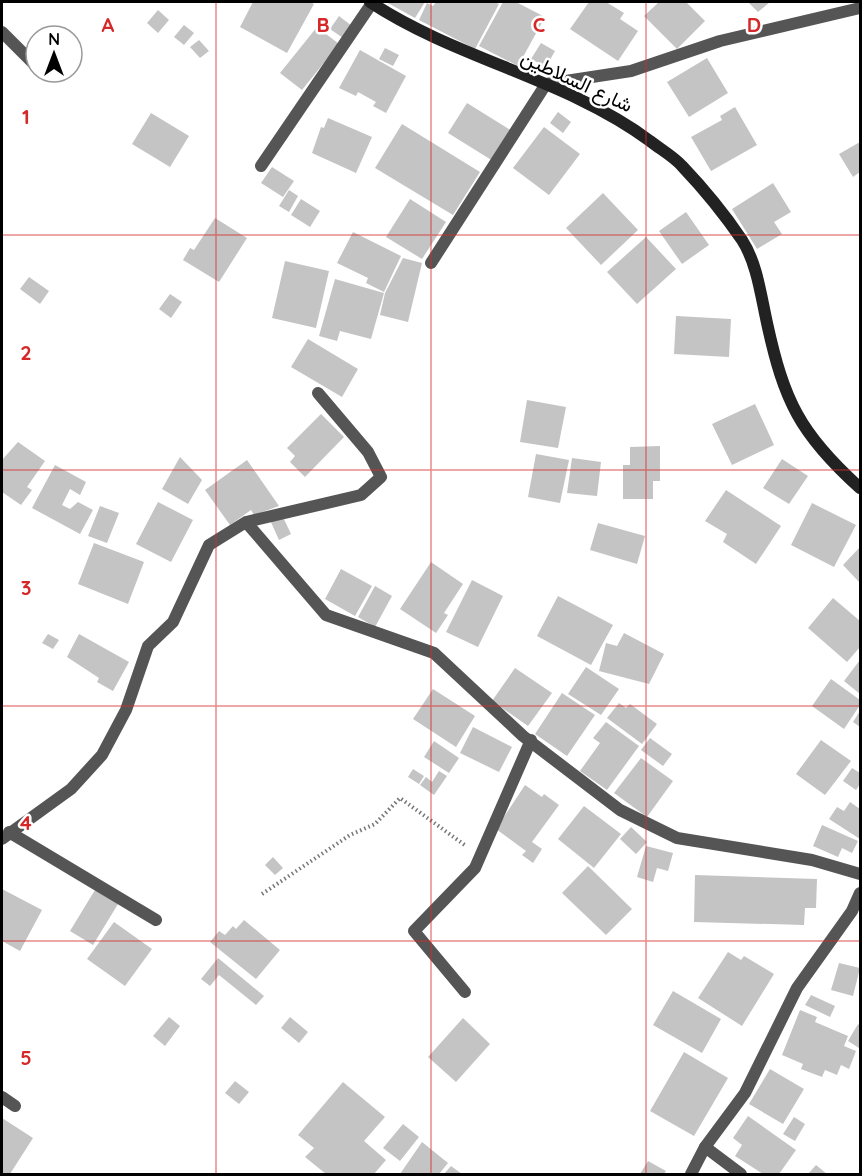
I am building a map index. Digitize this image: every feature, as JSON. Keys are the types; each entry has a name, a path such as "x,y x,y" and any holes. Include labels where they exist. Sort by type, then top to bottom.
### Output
{"main road":[{"name":"شارع السلاطين","path":"371,2 433,38 603,110 681,165 743,242 755,272 778,374 808,435 861,488"}],"street":[{"path":"261,165 371,2"},
{"path":"431,263 546,84 631,71 720,41 861,8"},
{"path":"2,32 24,54"},
{"path":"156,920 5,835 71,789 102,755 126,710 148,646 173,622 209,545 246,522 361,495 381,477 368,452 318,393"},
{"path":"246,522 326,615 434,653 531,740 620,810 677,838 812,860 861,874"},
{"path":"465,992 414,931 475,868 531,740"},
{"path":"691,1174 705,1147 745,1093 797,988 852,911 861,893"},
{"path":"2,1097 15,1106"},
{"path":"705,1147 741,1174"}],"path":[{"path":"262,894 350,835 375,824 400,798 446,829 479,857"}],"building":[{"path":"253,2 310,2 314,4 287,53 240,27"},
{"path":"386,2 425,2 415,18"},
{"path":"436,2 494,2 499,4 475,49 419,20 427,3 433,6"},
{"path":"503,2 516,2 545,17 518,66 479,46"},
{"path":"589,2 606,2 624,13 620,19 638,31 618,61 570,29"},
{"path":"659,2 686,2 705,21 677,49 644,16"},
{"path":"748,2 770,2 758,12"},
{"path":"158,10 169,20 158,33 147,23"},
{"path":"339,16 352,26 343,38 330,29"},
{"path":"184,25 194,33 184,45 174,37"},
{"path":"317,27 339,44 302,90 280,73"},
{"path":"199,40 209,51 200,58 190,47"},
{"path":"541,43 555,51 546,67 531,59"},
{"path":"385,48 399,55 393,66 379,59"},
{"path":"360,50 406,76 386,113 373,106 376,102 358,92 356,96 339,88"},
{"path":"707,58 728,93 689,117 667,82"},
{"path":"467,103 512,131 493,161 448,133"},
{"path":"735,107 757,145 711,171 691,137 722,120 720,116"},
{"path":"558,112 571,122 563,133 550,123"},
{"path":"151,113 189,136 170,167 132,144"},
{"path":"328,118 372,137 356,173 312,153 321,127 324,128"},
{"path":"402,124 480,172 453,215 375,168"},
{"path":"544,127 580,154 549,195 513,168"},
{"path":"860,142 860,172 853,177 839,154"},
{"path":"272,167 294,181 283,197 261,183"},
{"path":"773,183 791,212 774,222 782,234 757,249 732,209"},
{"path":"289,190 298,196 289,212 279,206"},
{"path":"603,193 638,230 601,265 566,228"},
{"path":"301,199 320,211 310,227 291,215"},
{"path":"410,199 446,222 422,259 386,237"},
{"path":"686,212 709,245 682,264 659,231"},
{"path":"215,218 247,238 219,282 183,260 190,248 194,250"},
{"path":"353,232 401,256 384,292 366,283 368,278 337,263"},
{"path":"646,237 676,269 637,304 607,272"},
{"path":"403,258 422,263 408,322 380,315 385,293"},
{"path":"285,261 329,271 316,328 272,318"},
{"path":"29,277 49,291 40,304 20,289"},
{"path":"335,279 384,293 371,339 340,331 337,341 319,336"},
{"path":"170,294 182,302 171,318 159,309"},
{"path":"676,316 731,319 729,357 674,354"},
{"path":"308,339 358,369 342,397 291,367"},
{"path":"527,400 566,407 558,448 520,442"},
{"path":"755,404 774,445 732,465 712,424"},
{"path":"321,414 344,437 305,477 290,462 295,456 287,448"},
{"path":"18,442 45,461 27,487 32,490 21,505 2,492 2,460"},
{"path":"660,446 660,481 653,481 653,499 623,499 623,465 630,465 630,447"},
{"path":"536,454 569,460 560,503 528,497"},
{"path":"180,457 202,480 188,504 162,489"},
{"path":"572,458 601,462 597,496 567,493"},
{"path":"782,459 808,476 789,504 763,488"},
{"path":"247,460 279,506 254,515 251,510 230,525 205,490"},
{"path":"55,465 86,482 80,495 70,489 62,505 70,509 78,502 93,510 80,534 32,508"},
{"path":"726,490 781,526 756,564 723,542 727,534 705,521"},
{"path":"158,502 193,520 171,562 136,544"},
{"path":"812,503 856,525 834,567 791,545"},
{"path":"100,506 119,513 107,543 88,536"},
{"path":"282,515 291,534 279,540 270,520"},
{"path":"598,523 645,536 637,564 590,550"},
{"path":"94,543 144,562 128,604 78,584"},
{"path":"860,547 860,583 843,565"},
{"path":"431,562 463,584 444,613 448,615 436,633 400,609"},
{"path":"341,569 372,586 355,616 325,599"},
{"path":"472,580 503,596 478,647 446,632"},
{"path":"375,586 392,596 375,627 358,617"},
{"path":"558,596 613,625 591,665 537,636"},
{"path":"833,598 860,621 860,647 847,662 808,628"},
{"path":"624,633 664,654 649,684 599,671 606,643 617,646"},
{"path":"48,634 59,640 53,649 42,643"},
{"path":"79,634 129,662 113,691 97,682 99,678 67,657"},
{"path":"860,660 860,694 844,681"},
{"path":"586,667 619,689 601,715 568,694"},
{"path":"515,668 552,693 528,726 492,701"},
{"path":"831,679 860,700 860,705 844,729 812,706"},
{"path":"433,689 475,716 456,747 413,719"},
{"path":"562,693 595,715 567,756 535,734"},
{"path":"619,703 626,708 630,704 657,724 642,744 607,718"},
{"path":"860,711 860,727 853,722"},
{"path":"606,722 639,746 607,790 580,771 600,743 593,738"},
{"path":"473,727 512,747 499,772 460,753"},
{"path":"650,738 672,754 663,766 641,750"},
{"path":"821,740 851,761 825,795 796,774"},
{"path":"434,741 459,758 449,773 424,757"},
{"path":"641,758 673,781 647,817 614,793"},
{"path":"852,768 860,773 860,784 856,790 843,781"},
{"path":"413,769 424,776 419,784 408,777"},
{"path":"439,771 447,776 434,795 420,785 426,777 432,782"},
{"path":"525,785 542,797 544,794 559,805 532,842 542,849 533,863 522,855 526,851 496,829"},
{"path":"850,802 860,809 860,839 829,819 837,807 844,811"},
{"path":"584,806 621,834 594,868 558,839"},
{"path":"822,825 858,841 852,853 842,848 838,857 813,846"},
{"path":"631,827 647,842 636,854 620,839"},
{"path":"646,846 673,853 668,871 657,868 653,882 637,877"},
{"path":"273,857 283,868 275,875 265,865"},
{"path":"588,866 632,909 606,935 562,893"},
{"path":"695,875 817,879 816,908 805,908 804,925 694,922"},
{"path":"2,889 42,910 20,951 2,941"},
{"path":"95,890 118,904 93,945 70,931"},
{"path":"244,920 280,950 256,979 210,942 219,931 225,935 233,926 236,929"},
{"path":"114,922 152,949 125,986 87,959"},
{"path":"728,952 741,960 744,956 774,974 742,1026 698,998"},
{"path":"218,958 264,996 256,1005 219,975 210,986 201,979"},
{"path":"839,963 860,968 853,996 831,990"},
{"path":"673,991 721,1019 702,1053 653,1025"},
{"path":"811,995 835,1006 830,1017 805,1005"},
{"path":"800,1010 817,1017 815,1022 848,1036 844,1046 856,1051 849,1069 841,1065 837,1075 825,1070 822,1077 801,1069 803,1064 782,1055"},
{"path":"169,1017 180,1026 165,1046 153,1036"},
{"path":"290,1017 308,1032 299,1043 281,1028"},
{"path":"463,1018 490,1044 456,1082 428,1057"},
{"path":"858,1024 860,1026 859,1048 848,1041"},
{"path":"684,1052 728,1078 694,1136 650,1111"},
{"path":"770,1069 804,1089 783,1124 749,1104"},
{"path":"235,1081 249,1092 239,1104 225,1093"},
{"path":"343,1082 385,1117 364,1141 386,1160 374,1174 326,1174 305,1157 314,1148 298,1135"},
{"path":"748,1116 796,1150 779,1174 763,1174 735,1156 742,1145 733,1138"},
{"path":"794,1117 805,1124 795,1141 783,1134"},
{"path":"2,1118 33,1138 10,1174 2,1174"},
{"path":"403,1124 419,1137 400,1161 383,1148"},
{"path":"422,1142 448,1163 439,1174 400,1174"},
{"path":"648,1161 666,1171 664,1174 640,1174"},
{"path":"816,1165 827,1174 808,1174"},
{"path":"451,1166 462,1174 444,1174"}]}
